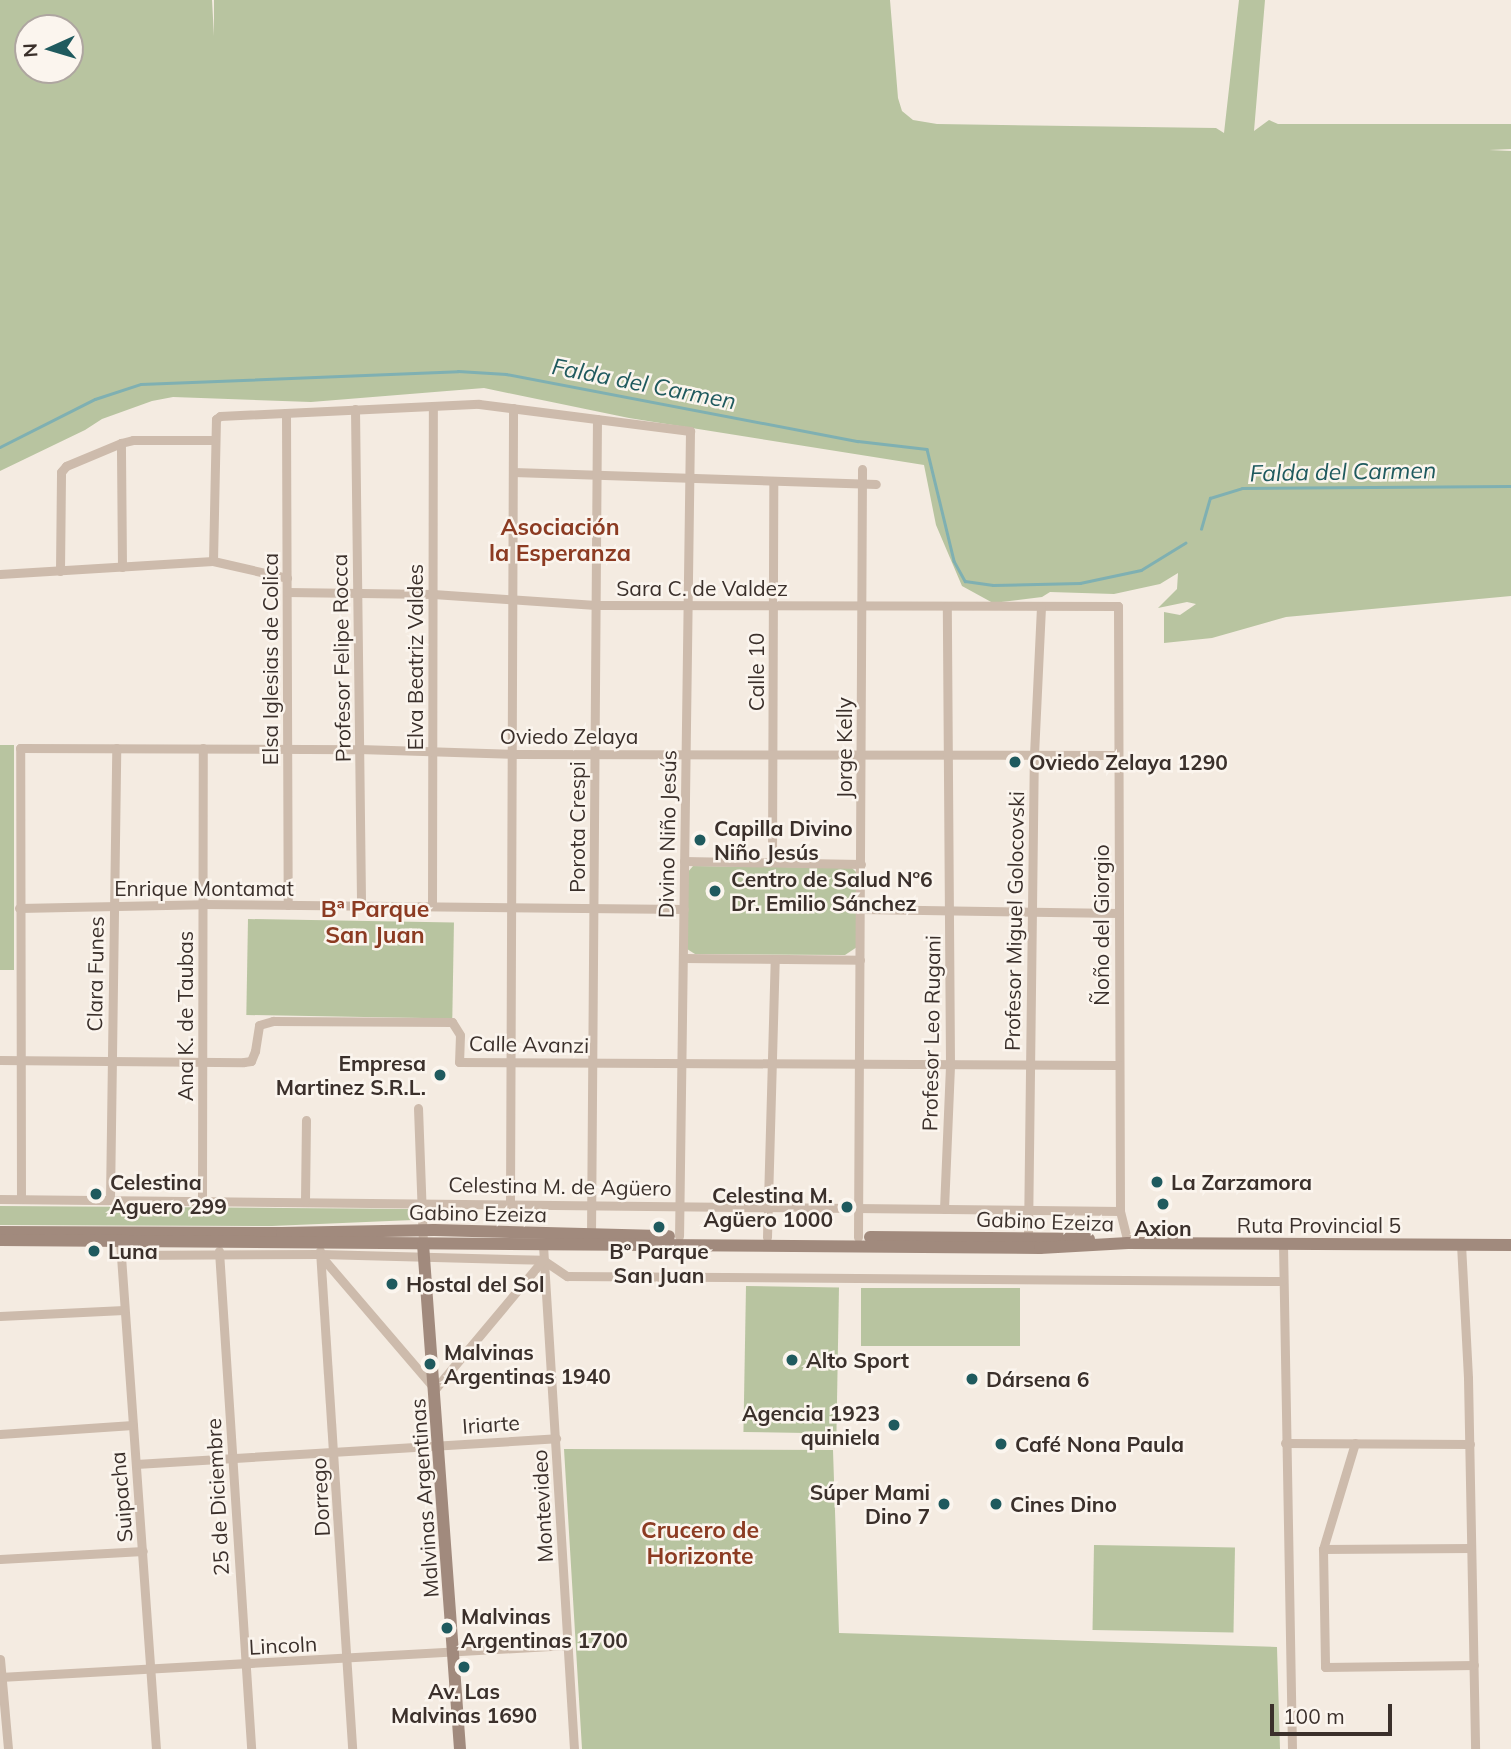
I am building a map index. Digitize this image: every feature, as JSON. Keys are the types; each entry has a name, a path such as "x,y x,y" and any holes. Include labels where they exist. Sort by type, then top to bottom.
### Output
{"main road":[{"name":"Gabino Ezeiza","path":"0,1232 282,1233 422,1230 767,1237 1028,1236 1128,1243"},
{"name":"Gabino Ezeiza","path":"0,1240 120,1249 319,1248 423,1244 1040,1248 1128,1243"},
{"name":"Ruta Provincial 5","path":"1128,1243 1511,1245"},
{"name":"Malvinas Argentinas","path":"423,1244 460,1749"}],"street":[{"path":"214,561 215,440 216,419 220,416 479,404 597,419"},
{"name":"Elva Beatriz Valdes","path":"432,906 433,408"},
{"path":"510,1203 514,754 513,408"},
{"name":"Profesor Felipe Rocca","path":"355,409 361,905"},
{"name":"Elsa Iglesias de Colica","path":"286,413 288,905"},
{"name":"Divino Niño Jesús","path":"597,419 690,431 679,1236"},
{"name":"Porota Crespi","path":"592,1235 597,419"},
{"path":"60,571 61,472 66,466 121,443 146,439 215,440"},
{"path":"121,443 122,567"},
{"name":"Jorge Kelly","path":"858,1237 862,468"},
{"path":"513,472 876,484"},
{"name":"Calle 10","path":"772,862 773,481"},
{"path":"0,574 214,561 287,578"},
{"name":"Sara C. de Valdez","path":"287,592 433,594 596,606 1118,606"},
{"name":"Profesor Leo Rugani","path":"944,1209 950,1064 947,606"},
{"name":"Profesor Miguel Golocovski","path":"1028,1236 1034,755 1041,606"},
{"name":"Ñoño del Giorgio","path":"1118,606 1120,1211 1128,1243"},
{"name":"Oviedo Zelaya","path":"19,908 19,748 359,749 514,754 1118,755"},
{"name":"Clara Funes","path":"110,1199 116,748"},
{"name":"Ana K. de Taubas","path":"202,1200 203,748"},
{"path":"684,861 861,864"},
{"name":"Enrique Montamat","path":"19,908 203,904 684,909"},
{"path":"19,908 21,1199"},
{"path":"860,909 1119,913"},
{"path":"683,958 860,960"},
{"path":"767,1237 775,959"},
{"name":"Calle Avanzi","path":"0,1060 202,1063 251,1061 259,1026 272,1021 452,1022 460,1035 459,1062 1119,1065"},
{"path":"418,1108 423,1244"},
{"path":"305,1201 306,1120"},
{"name":"Celestina M. de Agüero","path":"0,1199 1120,1211"},
{"path":"1283,1244 1292,1749"},
{"path":"1463,1244 1475,1749"},
{"name":"Montevideo","path":"543,1245 573,1749"},
{"path":"319,1248 426,1259 543,1260 568,1276 1282,1281"},
{"path":"319,1248 435,1389 543,1260"},
{"name":"Dorrego","path":"319,1248 352,1749"},
{"name":"Suipacha","path":"120,1249 156,1749"},
{"name":"25 de Diciembre","path":"219,1249 251,1749"},
{"path":"0,1317 124,1310"},
{"path":"0,1434 133,1425"},
{"name":"Iriarte","path":"136,1464 556,1438"},
{"path":"1285,1443 1469,1444"},
{"path":"1355,1443 1323,1549 1325,1667 1474,1665"},
{"path":"1323,1549 1471,1548"},
{"path":"0,1559 143,1551"},
{"name":"Lincoln","path":"1,1677 568,1645"},
{"path":"0,1659 8,1749"}],"green space":[{"path":"0,0 212,0 214,36 214,0 890,0 898,98 902,111 913,120 937,124 1216,128 1224,133 1239,0 1265,0 1254,131 1269,120 1278,124 1511,124 1511,149 1489,150 1511,151 1511,596 1286,617 1212,638 1164,643 1164,612 1180,615 1196,604 1187,602 1158,608 1177,589 1178,573 1160,584 1114,594 1050,592 1042,597 993,603 962,586 936,525 924,465 629,418 484,388 311,402 173,397 152,401 102,419 0,471"},
{"path":"0,745 14,745 14,970 0,970"},
{"path":"693,866 852,868 857,873 857,947 845,955 695,954 687,949 687,873"},
{"path":"248,919 454,923 452,1019 246,1015"},
{"path":"0,1206 412,1209 416,1216 413,1220 272,1226 0,1225"},
{"name":"Alto Sport","path":"746,1286 839,1288 836,1434 743,1432"},
{"path":"861,1288 1020,1288 1020,1346 861,1346"},
{"path":"564,1449 833,1450 839,1633 1277,1647 1280,1749 582,1749"},
{"path":"1094,1545 1235,1547 1233,1632 1093,1630"}],"waterway":[{"name":"Falda del Carmen","path":"0,447 95,399 141,384 458,371 506,374 858,441 927,449 954,561 965,581 993,585 1080,583 1141,570 1185,543"},
{"name":"Falda del Carmen","path":"1201,529 1210,498 1242,488 1511,486"}],"place":[{"name":"Oviedo Zelaya 1290","path":"1015,762"},
{"name":"Capilla Divino Niño Jesús","path":"700,840"},
{"name":"Centro de Salud Nº6 Dr. Emilio Sánchez","path":"715,891"},
{"name":"Empresa Martinez S.R.L.","path":"440,1075"},
{"name":"La Zarzamora","path":"1157,1182"},
{"name":"Celestina Aguero 299","path":"96,1194"},
{"name":"Axion","path":"1163,1204"},
{"name":"Celestina M. Agüero 1000","path":"847,1207"},
{"name":"Bº Parque San Juan","path":"659,1227"},
{"name":"Luna","path":"94,1251"},
{"name":"Hostal del Sol","path":"392,1284"},
{"name":"Alto Sport","path":"792,1360"},
{"name":"Malvinas Argentinas 1940","path":"430,1364"},
{"name":"Dársena 6","path":"972,1379"},
{"name":"Agencia 1923 quiniela","path":"894,1425"},
{"name":"Café Nona Paula","path":"1001,1444"},
{"name":"Súper Mami Dino 7","path":"944,1504"},
{"name":"Cines Dino","path":"996,1504"},
{"name":"Malvinas Argentinas 1700","path":"447,1628"},
{"name":"Av. Las Malvinas 1690","path":"464,1667"}],"district":[{"name":"Asociación la Esperanza","path":"560,540"},
{"name":"Bª Parque San Juan","path":"375,922"},
{"name":"Crucero de Horizonte","path":"700,1543"}]}
